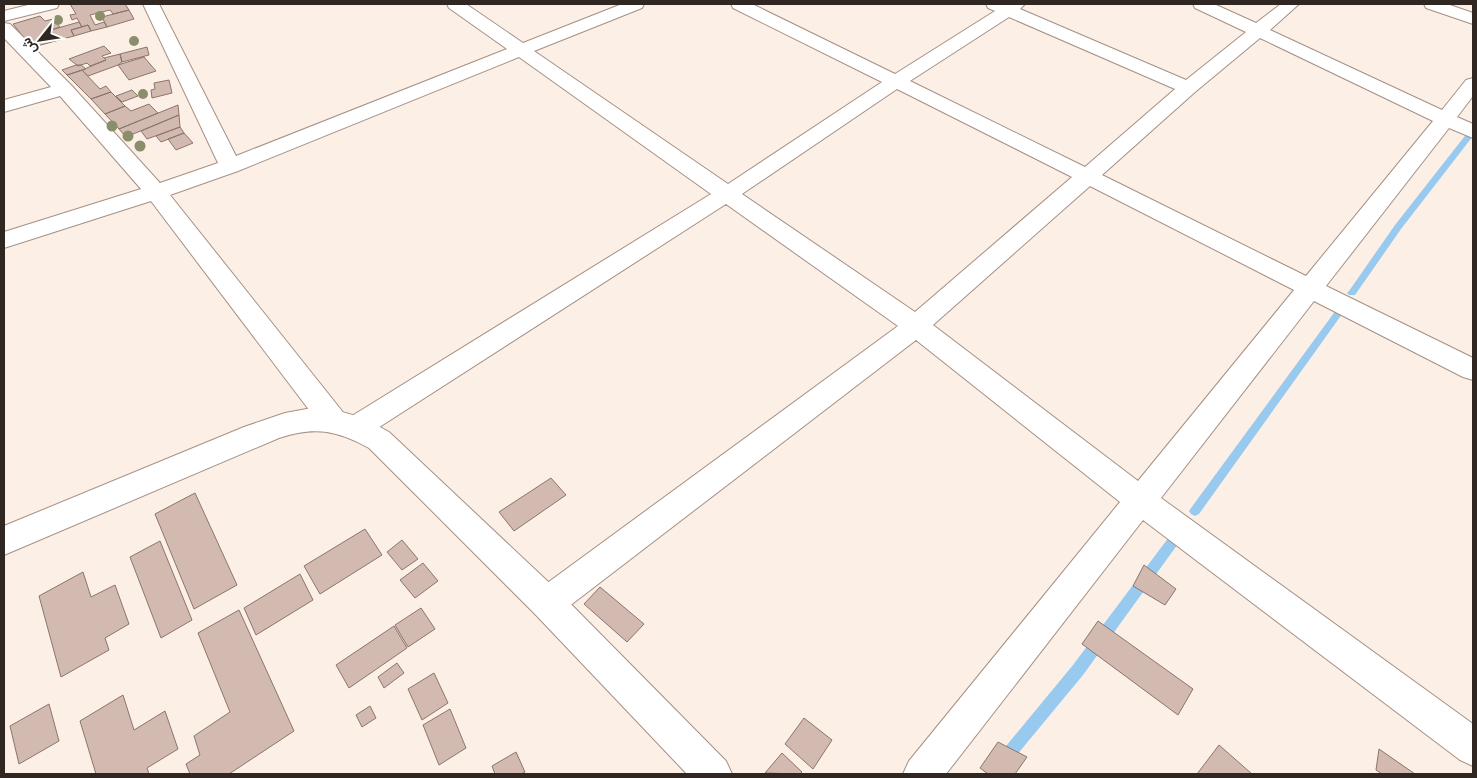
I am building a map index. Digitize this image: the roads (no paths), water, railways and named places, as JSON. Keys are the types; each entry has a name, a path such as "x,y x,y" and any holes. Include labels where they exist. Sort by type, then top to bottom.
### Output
{"street":[{"path":"4,16 52,4"},
{"path":"151,4 230,166"},
{"path":"455,4 916,326 1141,501 1469,737"},
{"path":"4,240 156,192 230,166 636,4"},
{"path":"739,4 1473,370"},
{"path":"1201,4 1473,132"},
{"path":"547,603 916,326 1188,88 1290,4"},
{"path":"1432,4 1473,19"},
{"path":"344,423 727,194 1006,6 1188,88"},
{"path":"4,28 64,89 156,192 344,423"},
{"path":"922,774 1473,84"},
{"path":"4,106 64,89"},
{"path":"4,540 237,442 309,419 344,423 379,440 547,603 712,774"}],"waterway":[{"path":"1352,293 1398,227 1471,134"},
{"path":"1195,511 1342,308"},
{"path":"992,774 1078,670 1179,533"}]}
